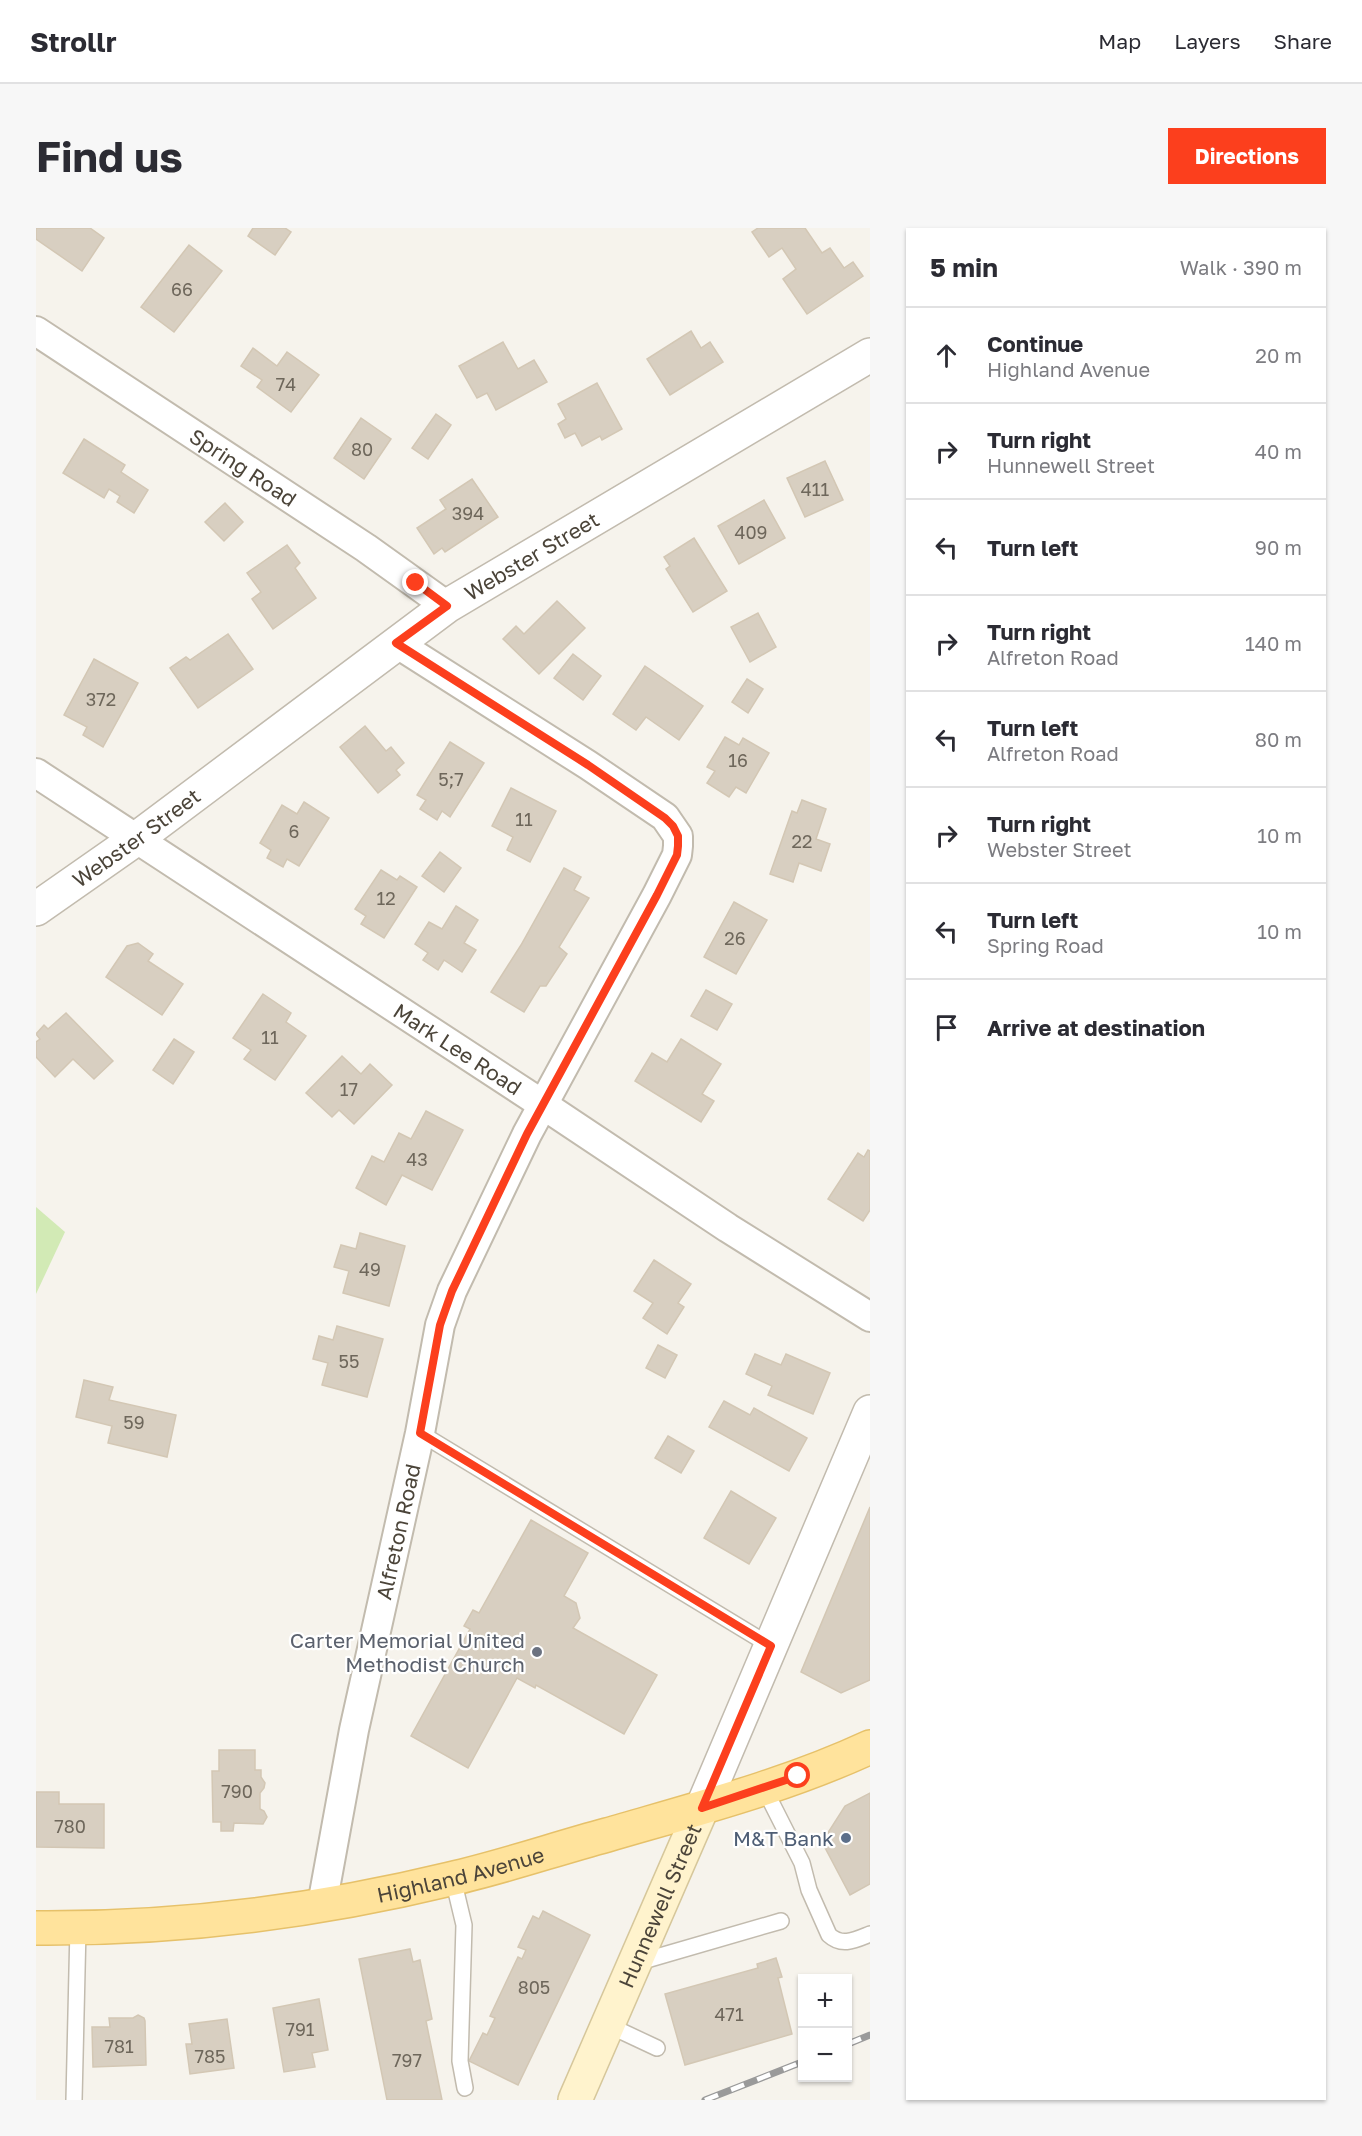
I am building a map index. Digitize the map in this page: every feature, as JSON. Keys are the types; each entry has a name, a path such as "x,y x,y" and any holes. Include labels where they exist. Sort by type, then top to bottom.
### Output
{"main road":[{"name":"Highland Avenue","path":"36,1928 193,1922 322,1905 453,1879 702,1808 764,1788 870,1747"},
{"name":"Hunnewell Street","path":"575,2100 702,1808"}],"street":[{"name":"Spring Road","path":"36,331 366,548 447,606"},
{"name":"Webster Street","path":"36,909 136,839 447,606 870,355"},
{"name":"Alfreton Road","path":"322,1905 354,1730 420,1433 440,1325 452,1291 542,1104 677,855 678,836 673,826 655,810 396,643"},
{"name":"Mark Lee Road","path":"36,773 728,1228 870,1317"},
{"name":"Hunnewell Street","path":"702,1808 870,1412"}],"lane":[{"path":"420,1433 771,1646"},
{"path":"764,1788 802,1863 809,1890 828,1935 842,1942 870,1934"},
{"path":"453,1879 464,1925 460,2061 465,2088"},
{"path":"636,1963 781,1921"},
{"path":"74,2100 78,1928"},
{"path":"608,2025 657,2049"}],"green space":[{"path":"36,1207 65,1232 36,1294"}],"building":[{"path":"36,228 90,228 104,238 82,271 36,239"},
{"path":"253,228 285,228 291,232 275,255 248,236"},
{"path":"758,228 805,228 822,253 830,248 844,268 853,262 863,276 807,314 783,279 796,269 782,248 769,257 752,232"},
{"path":"189,245 222,271 174,332 141,307"},
{"path":"691,331 701,348 710,342 723,362 670,395 647,359"},
{"path":"503,342 518,369 534,360 547,382 496,410 487,393 477,398 459,366"},
{"path":"253,348 277,366 287,352 319,375 291,412 257,387 262,380 241,366"},
{"path":"597,383 622,429 602,440 600,436 582,446 575,433 565,438 558,424 566,419 558,404"},
{"path":"436,414 451,425 428,459 412,448"},
{"path":"361,418 391,439 364,479 334,458"},
{"path":"84,439 125,465 121,472 148,490 134,513 117,502 120,496 109,489 104,498 63,473"},
{"path":"825,461 843,500 805,517 787,478"},
{"path":"472,479 498,517 445,552 442,548 434,554 417,528 446,509 440,500"},
{"path":"764,500 785,538 739,564 718,526"},
{"path":"225,503 243,522 224,541 205,522"},
{"path":"694,538 727,591 693,612 666,569 670,566 664,557"},
{"path":"287,545 300,563 295,568 316,598 273,629 252,599 261,592 247,573"},
{"path":"557,601 585,628 539,674 503,639 516,626 524,634"},
{"path":"758,613 776,647 750,662 731,627"},
{"path":"228,634 253,669 198,708 170,668 186,657 190,660"},
{"path":"573,654 601,676 583,700 554,678"},
{"path":"94,659 138,683 103,747 83,735 87,727 64,715"},
{"path":"645,666 703,706 679,740 646,717 636,730 613,714"},
{"path":"747,679 763,689 748,713 732,702"},
{"path":"365,726 386,751 391,747 404,763 396,770 400,775 378,793 340,747"},
{"path":"725,737 739,745 743,738 769,753 746,793 736,787 729,797 707,783 715,771 707,767"},
{"path":"450,742 484,763 450,817 442,811 437,820 420,809 426,800 417,795"},
{"path":"511,788 556,811 530,862 507,850 513,837 492,826"},
{"path":"802,800 826,809 816,839 830,844 821,871 799,863 793,882 770,874 792,811 797,813"},
{"path":"304,802 329,818 299,866 287,859 283,867 267,858 271,850 260,843 282,805 297,814"},
{"path":"440,852 461,868 444,892 422,876"},
{"path":"564,868 581,877 574,890 589,898 559,947 567,954 546,986 540,986 524,1012 491,992 521,945"},
{"path":"381,870 397,880 400,876 417,887 384,938 361,924 366,916 355,909"},
{"path":"734,902 767,920 736,974 704,957"},
{"path":"456,906 478,920 464,943 476,950 462,972 444,960 438,970 423,960 428,953 415,944 429,922 442,929"},
{"path":"138,943 153,954 148,961 183,984 162,1015 106,977 127,946"},
{"path":"706,990 732,1004 717,1030 691,1016"},
{"path":"263,994 291,1013 286,1022 306,1036 275,1080 244,1059 251,1050 233,1038"},
{"path":"66,1013 113,1061 94,1079 73,1059 55,1077 36,1057 36,1042 40,1039 36,1034 44,1025 48,1029"},
{"path":"174,1039 194,1052 173,1084 153,1070"},
{"path":"681,1039 721,1064 702,1094 714,1101 701,1122 635,1081 652,1053 667,1062"},
{"path":"342,1056 361,1074 370,1064 392,1085 354,1124 339,1110 332,1117 306,1093"},
{"path":"426,1111 463,1130 432,1190 402,1175 386,1205 356,1188 372,1156 384,1162 399,1133 411,1139"},
{"path":"868,1150 870,1151 870,1210 863,1221 828,1199 858,1153 864,1157"},
{"path":"360,1233 405,1246 389,1306 343,1293 349,1271 334,1267 341,1245 356,1249"},
{"path":"654,1260 691,1284 678,1303 684,1307 667,1334 643,1318 653,1303 634,1291"},
{"path":"337,1326 383,1339 367,1397 322,1385 328,1363 313,1359 319,1336 333,1340"},
{"path":"658,1345 677,1355 665,1378 646,1368"},
{"path":"755,1354 781,1365 786,1354 830,1373 813,1414 768,1395 772,1386 746,1374"},
{"path":"84,1380 113,1387 109,1400 176,1415 167,1457 108,1443 112,1426 76,1417"},
{"path":"724,1401 750,1415 754,1408 807,1438 789,1471 709,1427"},
{"path":"668,1436 694,1451 681,1473 655,1458"},
{"path":"731,1491 776,1518 749,1564 704,1538"},
{"path":"870,1507 870,1680 841,1693 801,1672"},
{"name":"Carter Memorial United Methodist Church","path":"531,1520 588,1553 564,1596 576,1603 580,1618 573,1628 657,1675 624,1734 536,1685 535,1688 517,1678 468,1768 411,1736 470,1629 464,1626 473,1610 479,1613"},
{"path":"219,1750 255,1750 255,1770 261,1770 261,1777 265,1783 260,1793 260,1809 267,1817 263,1824 234,1823 233,1831 221,1831 221,1822 213,1822 212,1771 219,1771"},
{"path":"36,1792 59,1792 59,1804 104,1804 104,1848 36,1847"},
{"path":"870,1793 870,1884 850,1895 822,1842 845,1806"},
{"path":"543,1911 590,1935 518,2085 469,2061 483,2033 487,2035 495,2018 490,2016 518,1957 522,1959 526,1950 518,1947 533,1916 539,1919"},
{"path":"410,1949 413,1962 420,1960 432,2019 426,2021 442,2100 387,2100 359,1959"},
{"path":"776,1958 782,1977 778,1978 792,2034 685,2065 665,1994 758,1968 757,1964"},
{"path":"319,1999 328,2050 312,2053 315,2067 284,2072 273,2008"},
{"path":"138,2015 145,2021 146,2065 93,2067 92,2027 110,2027 109,2018 133,2018"},
{"path":"227,2019 234,2068 190,2074 186,2044 192,2044 189,2024"}],"railway":[{"path":"852,2042 870,2035"},
{"path":"705,2100 798,2064"}],"place":[{"name":"Carter Memorial United Methodist Church","path":"537,1652"},
{"name":"M&T Bank","path":"846,1838"}],"route":[{"path":"416,583 447,606 396,643 655,810 673,826 678,836 677,855 527,1134 452,1291 440,1325 420,1433 771,1646 702,1808 798,1776"}]}
